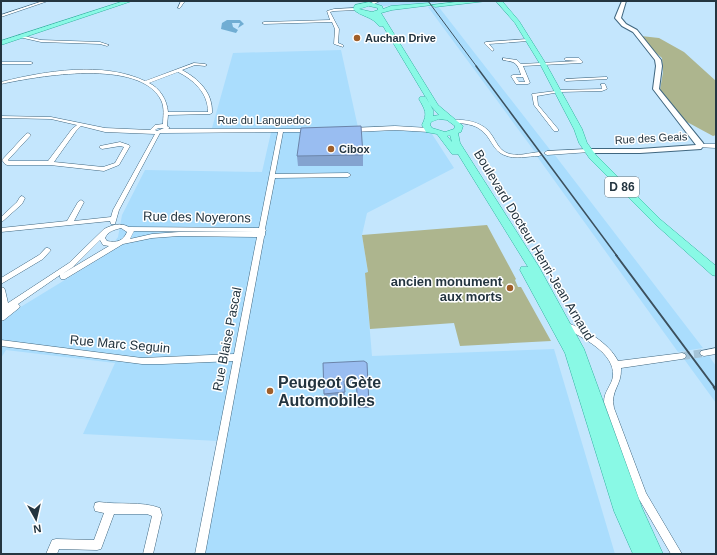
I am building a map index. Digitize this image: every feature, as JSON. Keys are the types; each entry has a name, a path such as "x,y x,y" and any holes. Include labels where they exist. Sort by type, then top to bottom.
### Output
{"main road":[{"path":"1,43 129,1"},
{"path":"354,1 356,6 369,4 378,6 407,6 500,2"},
{"name":"D 86","path":"500,2 506,11 517,22 533,50 532,53 541,64 578,129 588,151 658,222 716,272"},
{"name":"D 86","path":"488,3 506,11"},
{"name":"Boulevard Docteur Henri-Jean Arnaud","path":"356,6 378,21 400,56 429,110 432,127 448,141 485,200 571,352 622,510 641,554"},
{"path":"366,14 378,6"},
{"path":"378,6 435,106 456,127"},
{"path":"432,127 438,117 448,118"},
{"path":"432,127 456,127"},
{"name":"Boulevard Docteur Henri-Jean Arnaud","path":"456,127 454,139 461,152 503,218 567,326 586,367 635,511 654,554"}],"street":[{"path":"37,1 45,1"},
{"path":"1,16 45,1"},
{"path":"179,7 183,1"},
{"path":"624,1 618,18 624,25 635,31 643,43 655,54 659,66 656,89 660,96 697,140 700,145 699,146"},
{"path":"342,46 336,44 338,32 328,11 356,6"},
{"path":"264,23 333,20"},
{"path":"20,36 41,42 100,43 107,45"},
{"path":"492,50 486,42 527,40"},
{"path":"520,65 567,61 561,53"},
{"path":"504,59 516,61 520,65 524,76"},
{"path":"1,63 31,63"},
{"path":"145,83 195,64 205,65"},
{"path":"165,116 210,113 211,106 208,98 201,88 193,79 178,70"},
{"path":"1,84 36,76 82,72 128,75 145,83 158,92 163,99 166,128"},
{"path":"566,80 605,78"},
{"path":"577,79 586,90"},
{"path":"556,130 536,105 534,95 556,90 602,90 605,89 603,85"},
{"path":"1,290 3,310 71,266 103,234 112,228 116,210 156,130 165,116"},
{"path":"1,117 81,124 115,131 156,130"},
{"path":"50,163 74,130 81,124"},
{"path":"347,130 432,127"},
{"path":"456,127 480,128 488,133 499,150 504,154 539,154"},
{"name":"Rue du Languedoc","path":"156,130 166,128 205,131 313,130"},
{"name":"Rue Blaise Pascal","path":"200,554 237,357 263,233 281,130"},
{"path":"28,135 5,160 7,163 50,163 104,169 117,164 127,146 120,144 102,147"},
{"path":"713,146 716,151"},
{"name":"Rue des Geais","path":"588,151 640,151 713,146"},
{"path":"547,153 588,151"},
{"path":"273,176 348,175"},
{"path":"1,220 20,203 22,198"},
{"path":"69,224 81,202"},
{"path":"1,230 69,224 113,218"},
{"name":"Rue des Noyerons","path":"112,228 122,226 130,228 263,233"},
{"path":"124,242 130,236 130,228"},
{"name":"Rue des Noyerons","path":"1,318 16,306 116,245 124,242 152,236 179,234 263,233"},
{"path":"103,234 102,238 105,243 116,245"},
{"path":"1,281 41,257 48,250"},
{"path":"567,326 602,346 615,365 616,377 608,396 610,408 642,496 677,554"},
{"name":"Rue Marc Seguin","path":"1,343 142,360 163,361 237,357"},
{"path":"704,353 716,351"},
{"path":"615,365 682,356"},
{"path":"99,507 111,509 148,509 156,512 157,521 148,554"},
{"path":"51,554 56,544 97,545 111,509"}],"shaded area":[{"path":"359,1 435,1 437,3 384,6"},
{"path":"438,6 551,151 535,152 428,7"},
{"path":"227,20 240,20 244,24 238,28 240,23 232,23 233,27 238,30 236,33 221,29 222,23"},
{"path":"341,50 359,132 424,130 432,134 454,168 367,213 362,235 368,273 365,273 372,356 554,349 615,554 195,554 218,441 83,434 115,363 6,350 1,358 1,319 104,256 118,237 122,215 145,170 262,172 272,128 212,128 233,53"},
{"path":"554,154 703,348 678,352 536,155"},
{"path":"709,356 716,366 716,403 684,359"}],"green space":[{"path":"641,36 659,38 684,52 716,81 716,135 713,136 687,122 664,97 660,90 663,72 662,58 646,44"},
{"path":"487,225 516,279 515,280 518,287 521,287 551,341 460,346 454,323 370,329 365,273 368,272 362,235"}],"building":[{"name":"Cibox","path":"361,126 363,155 297,156 301,128"},
{"path":"364,361 367,363 369,405 358,406 356,380 344,381 345,392 324,394 323,363"}],"tunnel":[{"path":"682,356 704,353"}],"railway":[{"path":"428,1 477,67"},
{"path":"476,66 617,256"},
{"path":"616,255 715,388"}],"place":[{"name":"Auchan Drive","path":"357,38"},
{"name":"Cibox","path":"331,149"},
{"name":"ancien monument aux morts","path":"510,288"},
{"name":"Peugeot Gète Automobiles","path":"270,391"}]}
